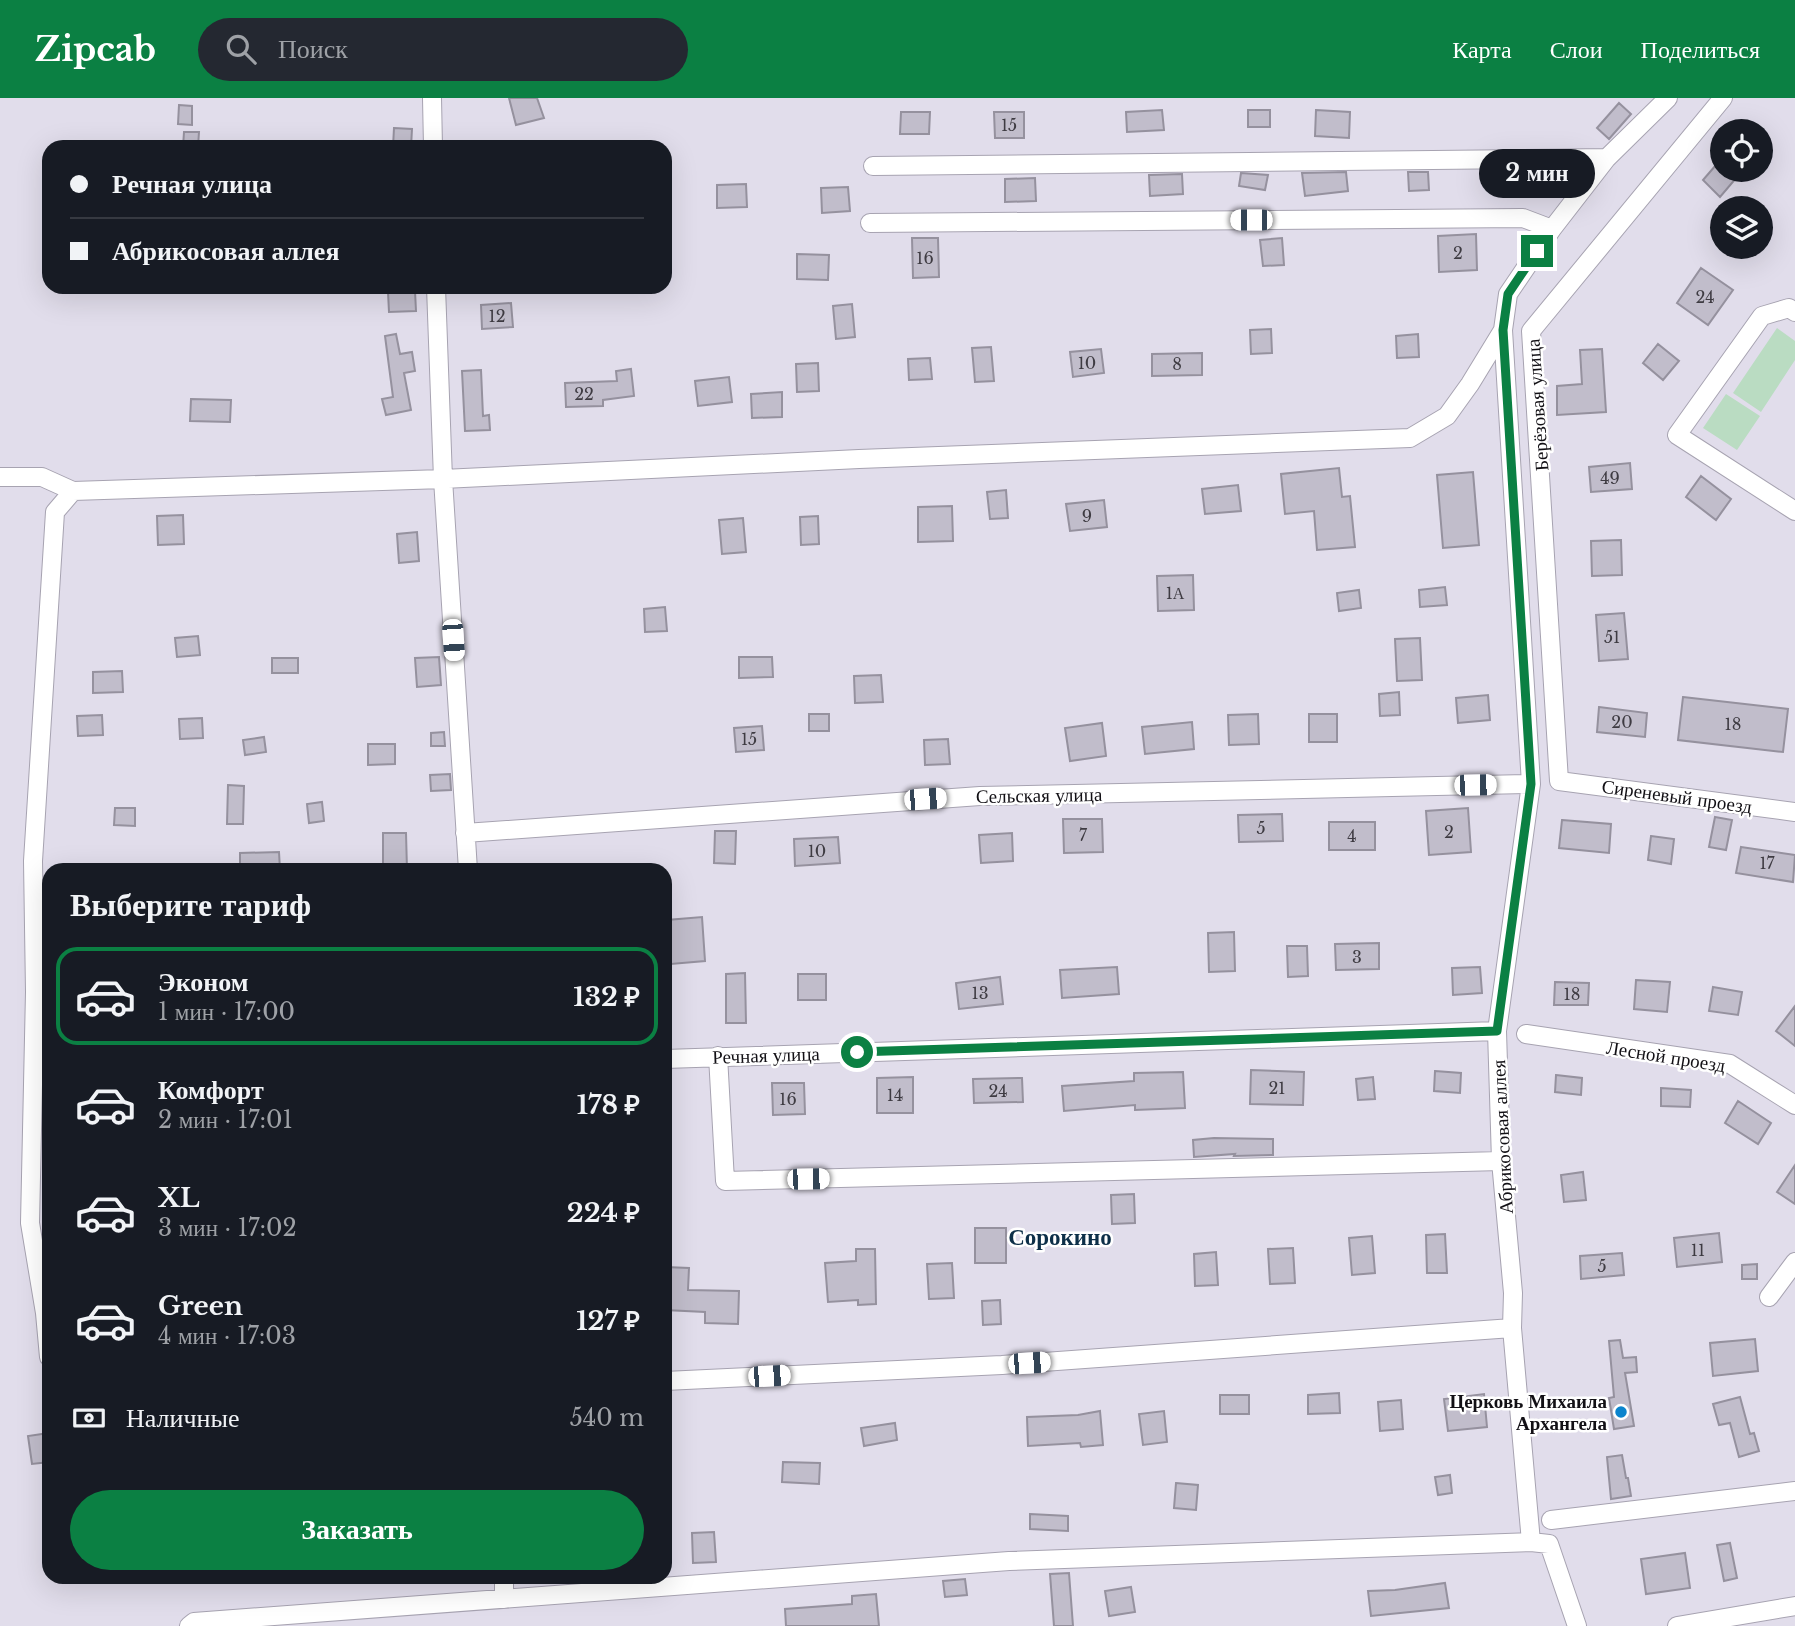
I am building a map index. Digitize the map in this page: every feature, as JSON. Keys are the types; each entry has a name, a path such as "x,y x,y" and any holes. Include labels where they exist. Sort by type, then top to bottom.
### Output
{"street":[{"path":"432,98 433,140"},
{"name":"Абрикосовая аллея","path":"1531,1542 1512,1328 1513,1293 1501,1161 1497,1031 1531,784 1503,330 1508,294 1552,229 1607,158 1668,98"},
{"name":"Берёзовая улица","path":"1559,781 1531,331 1723,98"},
{"path":"873,166 1607,158"},
{"path":"870,223 1523,218 1552,229"},
{"path":"436,294 443,479 467,863"},
{"path":"1795,313 1788,308 1762,316 1677,435 1795,511"},
{"path":"0,477 42,477 73,491 443,479 859,459 1410,438 1447,416 1503,330"},
{"path":"42,1299 30,1223 35,992 33,861 55,512 73,491"},
{"name":"Сиреневый проезд","path":"1559,781 1795,812"},
{"name":"Сельская улица","path":"465,832 980,796 1531,784"},
{"name":"Речная улица","path":"672,1059 1497,1031"},
{"name":"Лесной проезд","path":"1526,1034 1730,1064 1795,1105"},
{"path":"718,1056 725,1181 1501,1161"},
{"path":"1769,1297 1795,1262"},
{"path":"672,1381 1002,1365 1512,1328"},
{"path":"1551,1520 1795,1491"},
{"path":"189,1626 194,1622 1009,1561 1531,1542 1549,1544 1577,1626"},
{"path":"504,1584 505,1599"},
{"path":"1677,1626 1795,1606"}],"green space":[{"path":"1777,328 1795,341 1795,360 1761,412 1733,393"},
{"path":"1726,394 1760,416 1737,450 1703,428"}],"building":[{"path":"509,98 537,98 544,118 516,125"},
{"path":"1619,103 1631,114 1609,139 1597,128"},
{"path":"179,105 192,106 192,125 178,124"},
{"path":"1162,110 1164,130 1127,132 1126,112"},
{"path":"1248,110 1270,110 1270,127 1248,127"},
{"path":"1316,110 1350,112 1349,138 1315,136"},
{"path":"901,112 930,112 929,134 900,134"},
{"path":"994,112 1024,112 1024,138 995,138"},
{"path":"394,128 412,129 411,140 393,140"},
{"path":"184,132 199,132 198,140 183,140"},
{"path":"1346,172 1348,191 1305,196 1302,173"},
{"path":"1408,172 1428,172 1429,190 1409,191"},
{"path":"1710,172 1710,182 1733,182 1719,196 1703,180"},
{"path":"1241,173 1268,175 1265,190 1239,186"},
{"path":"1520,173 1547,174 1547,189 1519,189"},
{"path":"1182,174 1183,194 1150,196 1149,175"},
{"path":"1035,178 1036,201 1005,202 1005,179"},
{"path":"746,184 747,207 717,208 717,185"},
{"path":"848,187 850,211 822,213 821,188"},
{"path":"1476,234 1477,270 1439,272 1438,236"},
{"path":"912,238 938,238 939,277 913,278"},
{"path":"1282,238 1284,265 1263,266 1260,240"},
{"path":"797,254 829,255 828,280 797,279"},
{"path":"1701,268 1733,290 1708,325 1677,303"},
{"path":"388,294 415,294 416,311 389,312"},
{"path":"511,303 513,327 482,329 481,305"},
{"path":"852,304 855,337 836,339 833,306"},
{"path":"1271,329 1272,353 1251,354 1250,330"},
{"path":"396,334 400,354 412,352 415,371 404,373 411,410 386,415 382,399 393,397 385,336"},
{"path":"1418,334 1419,357 1397,358 1396,336"},
{"path":"1658,344 1679,361 1663,380 1643,363"},
{"path":"991,347 994,381 975,382 972,348"},
{"path":"1101,349 1104,373 1073,377 1070,352"},
{"path":"1602,349 1606,412 1557,415 1557,386 1582,384 1580,350"},
{"path":"1202,353 1202,375 1152,376 1152,354"},
{"path":"930,358 932,379 909,380 908,359"},
{"path":"818,363 819,391 797,392 796,364"},
{"path":"631,369 634,396 603,400 603,406 566,407 565,383 617,381 616,371"},
{"path":"481,370 483,416 489,415 490,430 465,431 462,371"},
{"path":"729,377 732,402 698,406 695,381"},
{"path":"782,392 782,417 752,418 751,394"},
{"path":"191,399 231,400 230,422 190,421"},
{"path":"1630,463 1632,489 1591,492 1589,467"},
{"path":"1339,468 1342,497 1350,496 1355,547 1317,550 1314,511 1285,514 1281,474"},
{"path":"1473,472 1479,545 1443,548 1437,475"},
{"path":"1701,476 1731,499 1716,520 1686,497"},
{"path":"1238,485 1241,511 1205,514 1202,489"},
{"path":"1006,490 1008,518 990,519 987,492"},
{"path":"1104,500 1107,527 1070,531 1066,504"},
{"path":"952,506 953,541 918,542 918,507"},
{"path":"183,515 184,544 158,545 157,516"},
{"path":"818,516 819,544 801,545 800,517"},
{"path":"743,518 746,552 722,554 719,520"},
{"path":"417,532 419,561 399,563 397,534"},
{"path":"1621,540 1622,575 1592,576 1591,541"},
{"path":"1193,575 1194,610 1158,611 1157,576"},
{"path":"1445,587 1447,605 1420,607 1419,590"},
{"path":"1359,590 1361,608 1339,611 1337,593"},
{"path":"665,607 667,631 645,632 644,609"},
{"path":"1624,613 1628,659 1599,661 1596,615"},
{"path":"198,636 200,655 177,657 175,638"},
{"path":"1420,638 1422,680 1397,681 1395,639"},
{"path":"439,657 441,685 417,687 415,658"},
{"path":"739,657 772,657 773,677 739,678"},
{"path":"272,658 298,658 298,673 272,673"},
{"path":"122,671 123,692 93,693 93,672"},
{"path":"881,675 883,702 855,703 854,676"},
{"path":"1399,692 1400,715 1380,716 1379,694"},
{"path":"1488,695 1490,720 1458,723 1456,698"},
{"path":"1683,697 1788,709 1783,752 1678,740"},
{"path":"1599,707 1647,713 1645,737 1597,732"},
{"path":"809,714 829,714 829,731 809,731"},
{"path":"1258,714 1259,744 1229,745 1228,715"},
{"path":"1309,714 1337,714 1337,742 1309,742"},
{"path":"102,715 103,735 78,736 77,716"},
{"path":"202,718 203,738 180,739 179,719"},
{"path":"1192,722 1194,749 1145,754 1142,727"},
{"path":"1102,723 1106,756 1070,761 1065,728"},
{"path":"762,726 764,750 736,752 734,728"},
{"path":"444,732 445,746 431,746 431,733"},
{"path":"264,737 266,752 245,755 243,740"},
{"path":"948,739 950,764 925,765 924,740"},
{"path":"368,744 395,744 395,764 368,765"},
{"path":"450,774 451,790 431,791 430,775"},
{"path":"228,785 244,786 243,824 227,824"},
{"path":"322,802 324,821 309,823 307,804"},
{"path":"115,808 135,808 135,826 114,825"},
{"path":"1468,808 1471,852 1429,855 1426,811"},
{"path":"1282,814 1283,841 1239,842 1238,815"},
{"path":"1715,817 1732,820 1726,850 1709,847"},
{"path":"1063,819 1102,819 1103,852 1064,853"},
{"path":"1562,820 1611,824 1609,853 1559,848"},
{"path":"1329,822 1375,822 1375,850 1329,850"},
{"path":"715,831 736,831 735,864 714,863"},
{"path":"383,833 406,833 407,863 383,863"},
{"path":"1012,833 1013,861 981,863 979,835"},
{"path":"1651,836 1674,839 1671,864 1648,860"},
{"path":"838,837 840,863 795,866 794,839"},
{"path":"1741,847 1795,855 1793,882 1736,873"},
{"path":"279,852 280,863 240,863 240,853"},
{"path":"702,917 705,961 672,964 672,920"},
{"path":"1234,932 1235,971 1209,972 1208,933"},
{"path":"1379,943 1379,969 1336,970 1335,944"},
{"path":"1287,946 1307,946 1308,976 1288,977"},
{"path":"1117,967 1119,994 1062,998 1060,970"},
{"path":"1480,967 1482,993 1453,995 1452,968"},
{"path":"745,973 746,1023 726,1023 726,974"},
{"path":"798,974 826,974 826,1000 798,1000"},
{"path":"1000,977 1003,1004 959,1009 956,983"},
{"path":"1636,980 1670,982 1667,1012 1634,1009"},
{"path":"1555,982 1589,983 1588,1005 1554,1005"},
{"path":"1713,987 1742,992 1738,1015 1709,1011"},
{"path":"1795,1006 1795,1046 1776,1031"},
{"path":"1251,1070 1304,1072 1303,1105 1250,1104"},
{"path":"1435,1071 1461,1073 1460,1093 1434,1091"},
{"path":"1183,1072 1185,1108 1135,1110 1135,1105 1064,1111 1062,1086 1134,1081 1134,1073"},
{"path":"1556,1075 1582,1078 1581,1095 1555,1092"},
{"path":"913,1077 913,1113 877,1113 877,1078"},
{"path":"1373,1077 1375,1099 1358,1100 1356,1079"},
{"path":"1022,1078 1023,1102 974,1103 973,1079"},
{"path":"772,1083 804,1083 805,1114 773,1115"},
{"path":"1661,1088 1691,1090 1690,1107 1661,1106"},
{"path":"1738,1101 1771,1123 1758,1144 1725,1123"},
{"path":"1273,1139 1273,1155 1194,1157 1193,1140"},
{"path":"1795,1165 1795,1204 1777,1192"},
{"path":"1583,1172 1586,1200 1564,1202 1561,1175"},
{"path":"1134,1194 1135,1223 1112,1224 1111,1195"},
{"path":"975,1228 1006,1228 1006,1263 975,1263"},
{"path":"1719,1233 1722,1262 1677,1267 1674,1238"},
{"path":"1445,1234 1447,1273 1427,1273 1426,1235"},
{"path":"1372,1236 1375,1273 1352,1275 1349,1238"},
{"path":"1293,1248 1295,1283 1270,1284 1268,1249"},
{"path":"856,1249 875,1249 876,1304 858,1305 858,1300 828,1302 825,1263 856,1261"},
{"path":"1216,1252 1218,1285 1195,1286 1194,1254"},
{"path":"1622,1253 1624,1275 1581,1279 1580,1256"},
{"path":"952,1263 954,1298 929,1299 927,1264"},
{"path":"1757,1264 1757,1279 1742,1279 1742,1265"},
{"path":"672,1267 689,1268 688,1290 739,1291 738,1324 705,1323 705,1312 672,1310"},
{"path":"1000,1300 1001,1324 983,1325 982,1301"},
{"path":"1755,1339 1758,1371 1713,1376 1710,1343"},
{"path":"1620,1340 1623,1358 1636,1357 1637,1372 1625,1373 1634,1426 1614,1429 1609,1398 1614,1397 1609,1341"},
{"path":"1339,1393 1340,1413 1308,1414 1308,1395"},
{"path":"1484,1394 1487,1427 1448,1431 1444,1399"},
{"path":"1220,1395 1249,1395 1249,1414 1220,1414"},
{"path":"1740,1397 1750,1434 1754,1433 1759,1451 1739,1457 1730,1423 1719,1425 1713,1404"},
{"path":"1401,1400 1403,1429 1380,1431 1378,1402"},
{"path":"1100,1411 1103,1445 1081,1447 1080,1443 1028,1446 1027,1417 1078,1415"},
{"path":"1164,1411 1167,1442 1143,1445 1139,1414"},
{"path":"895,1423 897,1440 864,1446 861,1428"},
{"path":"42,1434 42,1463 32,1464 28,1436"},
{"path":"1622,1455 1631,1496 1611,1499 1607,1457"},
{"path":"783,1462 820,1463 819,1484 782,1482"},
{"path":"1450,1475 1452,1493 1438,1495 1435,1477"},
{"path":"1176,1483 1198,1485 1196,1510 1174,1508"},
{"path":"1030,1514 1068,1516 1068,1531 1030,1529"},
{"path":"714,1532 716,1562 693,1563 692,1533"},
{"path":"1730,1543 1737,1578 1724,1581 1717,1545"},
{"path":"1685,1553 1690,1588 1646,1594 1641,1559"},
{"path":"1069,1573 1073,1626 1054,1626 1050,1574"},
{"path":"965,1579 967,1595 945,1597 943,1581"},
{"path":"1445,1583 1449,1608 1371,1616 1368,1591"},
{"path":"1131,1587 1135,1612 1109,1616 1105,1591"},
{"path":"876,1594 879,1626 786,1626 785,1609 852,1604 852,1596"}],"place":[{"name":"Церковь Михаила Архангела","path":"1621,1412"}],"district":[{"name":"Сорокино","path":"1060,1237"}],"route":[{"path":"857,1052 1497,1031 1531,784 1503,330 1508,294 1537,251"}]}
